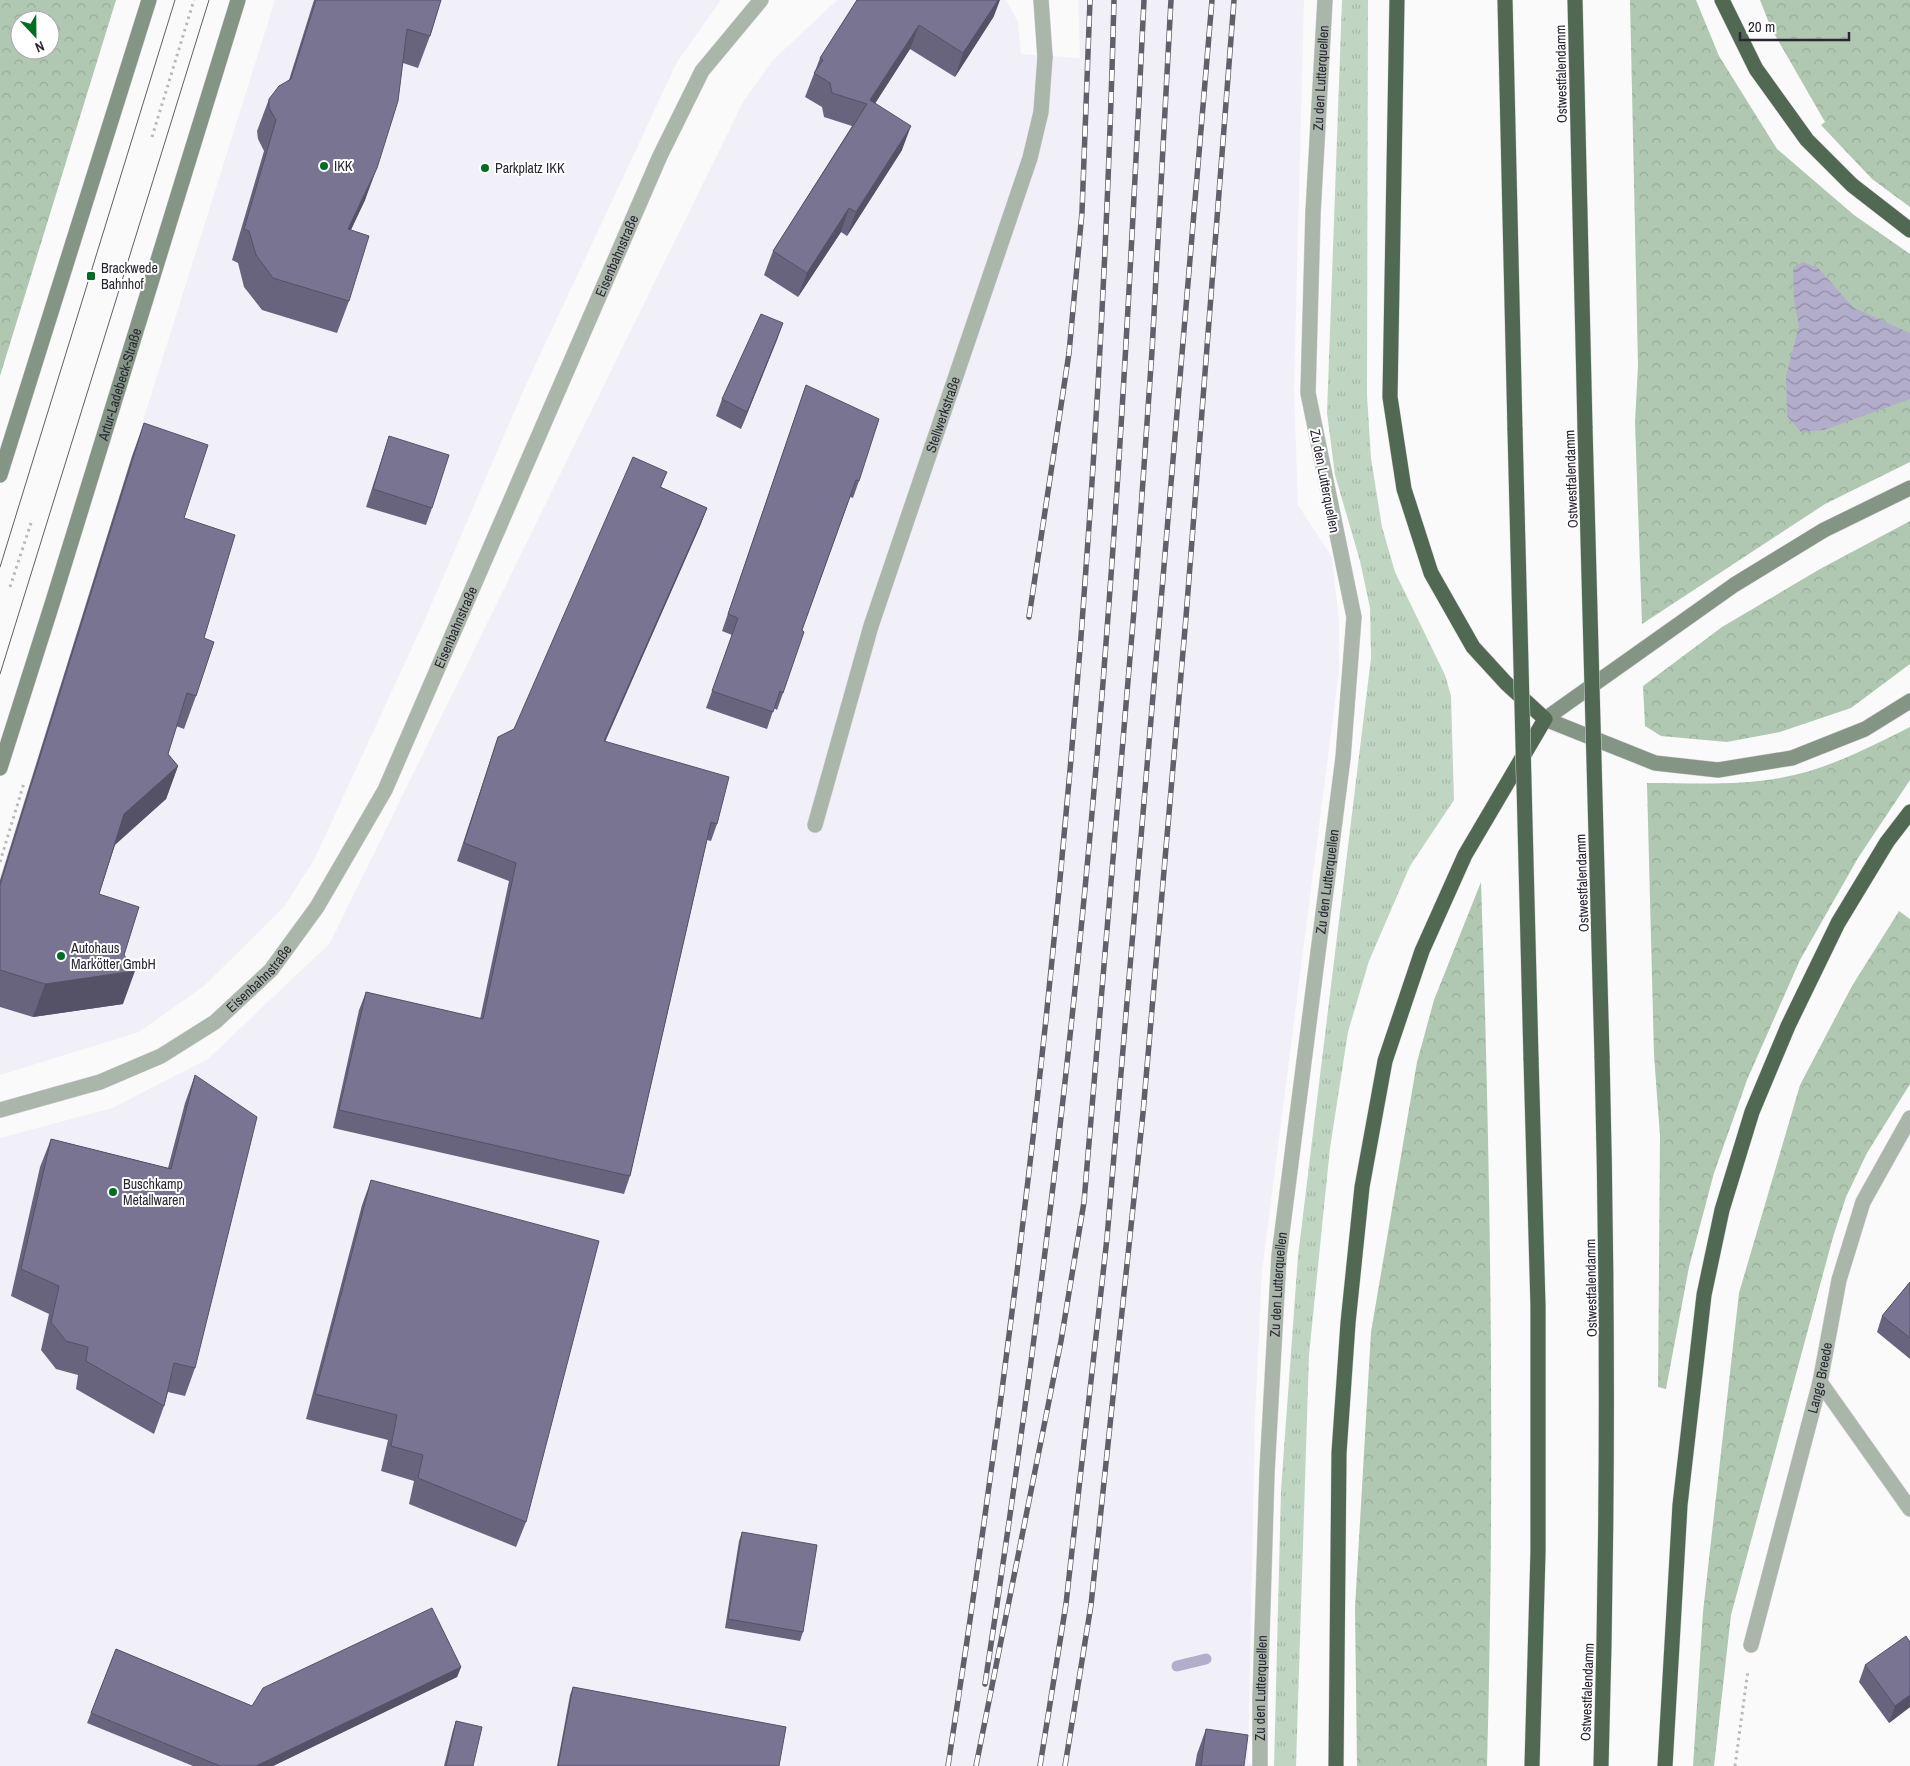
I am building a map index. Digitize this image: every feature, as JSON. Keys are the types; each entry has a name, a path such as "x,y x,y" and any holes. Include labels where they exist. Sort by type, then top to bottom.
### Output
{"highway":[{"path":"1336,1766 1339,1454 1348,1323 1362,1187 1385,1061 1422,951 1465,855 1545,719 1506,683 1473,647 1432,573 1404,489 1390,397 1397,0"},
{"path":"1505,0 1538,1355 1538,1552 1532,1766"},
{"name":"Ostwestfalendamm","path":"1576,0 1585,428 1608,1282 1607,1527 1601,1766"},
{"path":"1722,0 1756,69 1807,140 1852,185 1910,230"},
{"path":"1665,1766 1680,1505 1704,1295 1722,1210 1752,1112 1788,1026 1838,923 1887,842 1910,812"}],"street":[{"path":"0,475 150,0"},
{"name":"Artur-Ladebeck-Straße","path":"0,768 54,601 238,0"},
{"name":"Eisenbahnstraße","path":"0,1110 100,1082 169,1051 215,1022 271,970 317,907 385,790 539,430 664,147 702,71 761,0"},
{"name":"Stellwerkstraße","path":"815,825 871,626 1030,158 1040,112 1045,58 1041,0"},
{"name":"Zu den Lutterquellen","path":"1260,1766 1267,1472 1279,1256 1343,758 1354,617 1308,393 1313,213 1325,0"},
{"path":"1545,719 1734,584 1824,530 1910,488"},
{"path":"1545,719 1655,763 1718,770 1792,758 1865,729 1910,701"},
{"name":"Lange Breede","path":"1751,1645 1820,1382 1839,1280 1863,1202 1910,1118"},
{"path":"1820,1382 1910,1509"}],"path":[{"path":"152,137 194,0"},
{"path":"10,587 31,523"},
{"path":"1735,1766 1751,1645"}],"shaded area":[{"path":"275,0 721,0 677,62 525,387 426,617 315,858 284,907 204,986 139,1032 0,1075 0,876"},
{"path":"837,0 1006,0 1018,22 1021,54 1080,58 1078,0 1304,0 1294,388 1298,505 1332,557 1339,621 1339,671 1262,1271 1255,1416 1248,1763 1272,1766 0,1766 0,1138 112,1108 208,1059 330,943 744,100 773,60"}],"green space":[{"path":"0,0 116,0 0,376"},
{"path":"1342,0 1368,0 1367,395 1371,458 1382,527 1395,572 1445,675 1451,696 1454,800 1410,866 1369,961 1348,1032 1330,1148 1309,1355 1296,1766 1274,1766 1281,1490 1298,1256 1371,658 1370,608 1360,561 1335,475 1327,413"},
{"path":"1630,0 1696,0 1719,56 1777,149 1854,215 1910,254 1910,462 1825,504 1642,624 1635,422 1638,366"},
{"path":"1760,0 1910,0 1910,207 1872,179 1821,125 1825,122 1771,28"},
{"path":"1910,521 1910,664 1851,708 1780,732 1727,742 1661,736 1645,726 1643,686 1722,627 1820,569"},
{"path":"1910,727 1910,780 1858,858 1800,960 1747,1080 1714,1173 1689,1267 1666,1389 1658,1387 1660,1136 1654,1055 1647,783 1713,784 1780,778 1830,764"},
{"path":"1481,882 1491,1324 1491,1545 1487,1766 1357,1766 1355,1608 1371,1332 1417,1062 1434,1000"},
{"path":"1899,911 1910,919 1910,1084 1867,1153 1846,1197 1833,1237 1731,1615 1714,1766 1693,1766 1703,1612 1739,1293 1800,1085 1852,986"}],"water":[{"path":"1803,262 1818,268 1854,308 1910,333 1910,399 1824,430 1801,432 1787,416 1786,376 1799,326 1794,300 1793,268"}],"building":[{"name":"IKK","path":"316,0 441,0 430,36 407,29 398,101 377,168 348,229 369,236 349,301 273,278 256,255 249,231 244,229 276,120 269,108 269,99 279,86 291,79"},
{"path":"857,0 998,0 963,53 919,25 870,100 911,126 856,212 849,208 807,273 773,251 867,104 832,93 830,83 814,73 823,60 820,58"},
{"path":"761,314 783,323 747,412 722,399"},
{"path":"806,385 879,419 859,481 856,480 802,630 804,632 783,693 780,691 773,712 712,691 738,618 728,614"},
{"path":"144,423 208,445 184,518 235,535 204,638 214,642 196,696 187,693 168,754 178,766 124,814 99,894 139,907 124,955 135,971 45,984 0,970 0,885"},
{"path":"389,436 449,455 432,508 373,489"},
{"path":"633,457 667,472 660,487 707,508 604,741 729,777 717,824 711,822 630,1176 339,1110 366,992 483,1019 516,863 464,843 498,737 514,729"},
{"path":"195,1075 257,1117 195,1368 174,1363 164,1406 86,1361 88,1347 66,1341 51,1322 59,1286 21,1269 51,1139 171,1169"},
{"path":"371,1180 599,1241 526,1522 418,1478 423,1455 391,1446 397,1415 315,1394"},
{"path":"1910,1282 1910,1338 1882,1316"},
{"path":"742,1532 817,1545 803,1632 728,1619"},
{"path":"432,1608 461,1667 256,1766 220,1766 91,1713 116,1649 252,1706 263,1688"},
{"path":"1906,1636 1910,1642 1910,1695 1895,1706 1865,1665"},
{"path":"573,1687 786,1727 779,1766 558,1766"},
{"path":"456,1721 482,1727 473,1766 446,1766"},
{"path":"1206,1729 1248,1735 1244,1766 1201,1766"}],"waterway":[{"path":"1177,1666 1206,1659"}],"tram line":[{"path":"0,567 175,0"},
{"path":"0,674 209,0"}],"railway":[{"path":"1029,617 1069,353 1082,212 1090,0"},
{"path":"948,1766 981,1547 1010,1327 1037,1106 1060,886 1079,665 1095,443 1106,222 1114,0"},
{"path":"985,1684 1042,1280 1073,1010 1086,874 1109,603 1144,0"},
{"path":"976,1766 1061,1341 1084,1202 1134,610 1152,351 1171,0"},
{"path":"1040,1766 1066,1604 1107,1238 1212,0"},
{"path":"1065,1766 1091,1605 1143,1113 1186,617 1234,0"}],"place":[{"name":"IKK","path":"324,166"},
{"name":"Parkplatz IKK","path":"485,168"},
{"name":"Brackwede Bahnhof","path":"91,276"},
{"name":"Autohaus Markötter GmbH","path":"61,956"},
{"name":"Buschkamp Metallwaren","path":"113,1192"}]}
